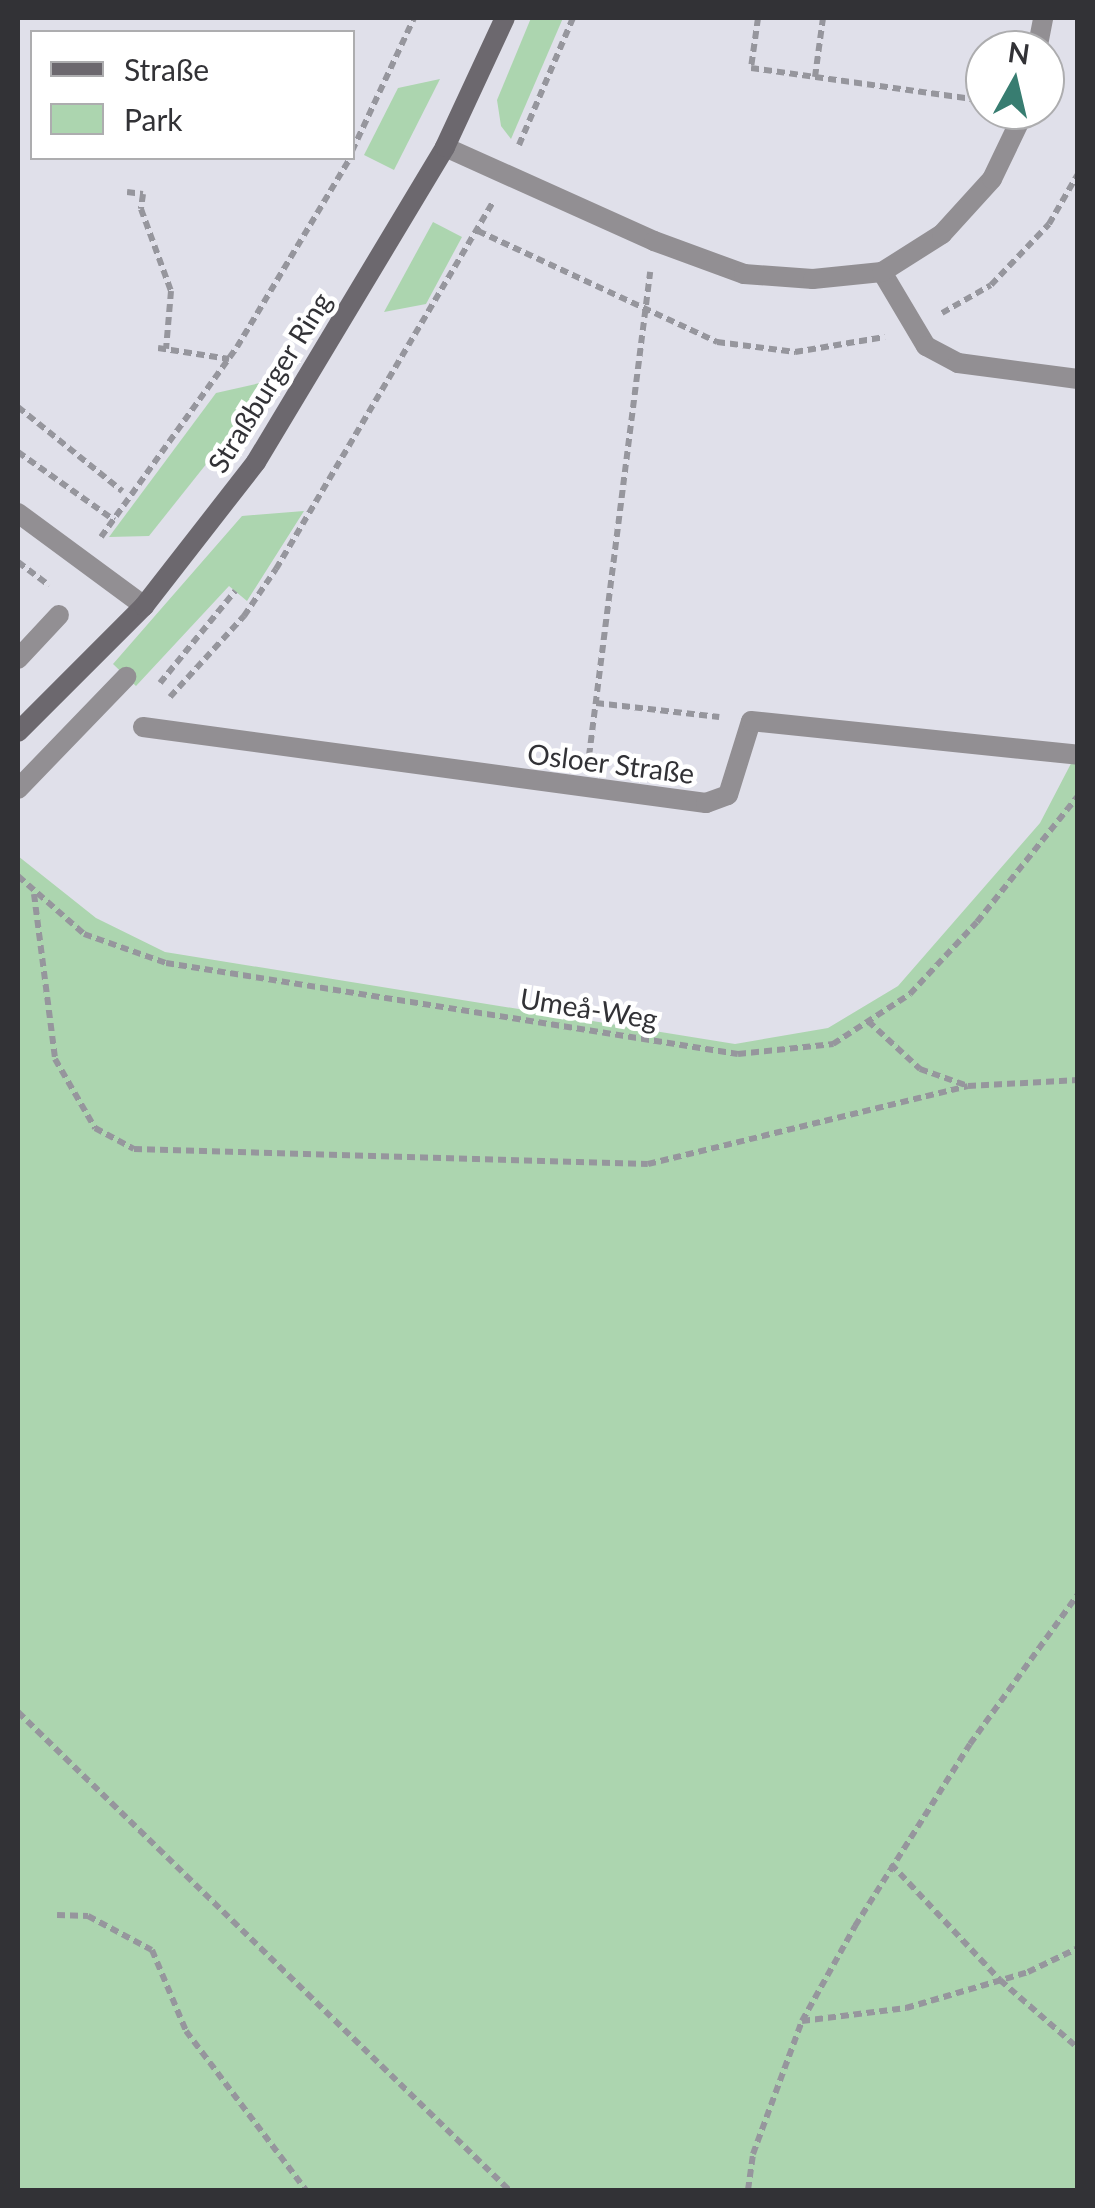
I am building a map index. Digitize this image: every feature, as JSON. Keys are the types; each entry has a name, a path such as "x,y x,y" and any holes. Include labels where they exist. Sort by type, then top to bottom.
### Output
{"street":[{"name":"Straßburger Ring","path":"18,732 144,606 256,462 446,147 506,18"},
{"path":"446,147 654,241 744,274 813,279 882,272 942,234 992,179 1015,130"},
{"path":"882,272 926,346 958,363 1078,379"},
{"path":"18,512 144,606"},
{"path":"18,659 59,615"},
{"path":"18,789 126,676"},
{"path":"750,721 1078,755"},
{"name":"Osloer Straße","path":"143,727 706,803 728,796 750,721"}],"path":[{"path":"355,145 414,18"},
{"path":"143,727 244,616 276,569 506,176 573,18"},
{"path":"758,18 751,68 965,98"},
{"path":"814,77 823,18"},
{"path":"83,561 229,359 347,160"},
{"path":"128,192 143,194 141,209 171,291 162,348 229,359"},
{"path":"585,789 654,241"},
{"path":"18,406 122,491"},
{"path":"18,452 114,520"},
{"path":"18,562 54,589"},
{"path":"151,692 236,591"},
{"path":"596,702 750,721"},
{"name":"Umeå-Weg","path":"18,876 84,934 166,963 738,1054 833,1044 910,994 977,922 1078,796"},
{"path":"34,893 55,1059 95,1128 134,1149 648,1164 968,1086 1078,1080"},
{"path":"868,1021 920,1069 968,1086"},
{"path":"748,2190 753,2154 802,2021 891,1864 1078,1594"},
{"path":"18,1712 508,2190"},
{"path":"891,1864 1000,1980 1078,2048"},
{"path":"57,1915 88,1916 152,1950 186,2030 306,2190"},
{"path":"802,2021 906,2008 1000,1980 1078,1948"}],"green space":[{"path":"531,18 563,18 511,139 501,126 497,100"},
{"path":"440,79 394,170 364,155 398,88"},
{"path":"433,222 462,237 426,304 384,312"},
{"path":"273,380 149,536 109,537 216,393"},
{"path":"304,511 247,601 229,586 136,686 113,664 242,516"},
{"path":"1077,752 1077,2190 18,2190 18,856 96,918 165,952 735,1044 828,1028 898,986 1040,823"}]}
